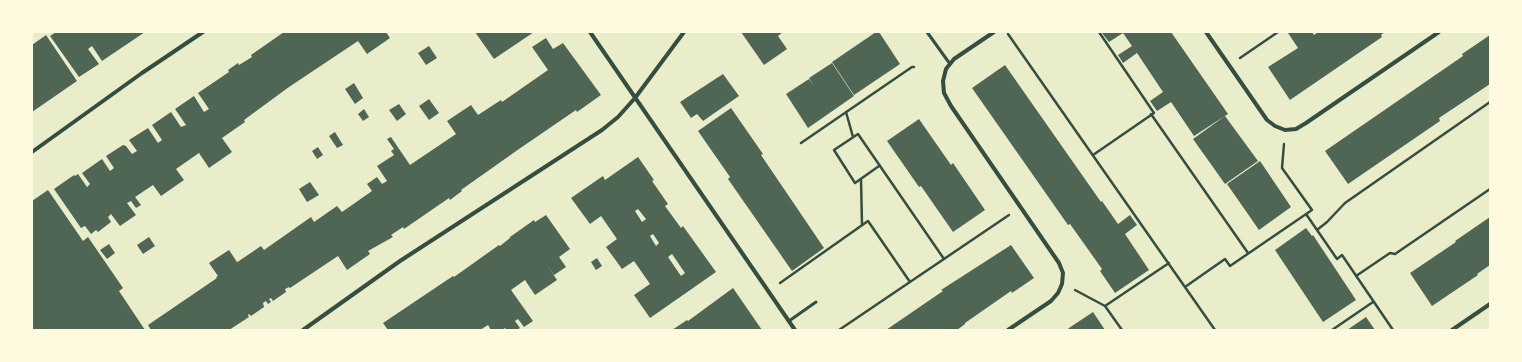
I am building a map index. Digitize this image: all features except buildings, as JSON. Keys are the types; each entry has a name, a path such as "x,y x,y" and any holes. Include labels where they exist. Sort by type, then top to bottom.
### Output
{"street":[{"path":"32,152 142,73 203,32"},
{"path":"590,32 795,330"},
{"path":"303,330 400,261 602,130 618,117 635,98 684,32"},
{"path":"994,32 954,59 946,69 943,81 944,93 951,106 1059,263 1063,273 1062,284 1051,301 1008,330"},
{"path":"1208,33 1267,120 1284,130 1296,129 1306,123 1439,32"},
{"path":"1452,330 1490,304"}],"lane":[{"path":"927,32 950,64"},
{"path":"789,321 816,302"}],"path":[{"path":"1007,32 1215,330"},
{"path":"1093,155 1154,113 1099,32"},
{"path":"1229,66 1278,32"},
{"path":"801,143 914,67"},
{"path":"1317,230 1345,203 1489,104"},
{"path":"846,112 853,137"},
{"path":"1151,114 1248,253"},
{"path":"1185,287 1225,259 1230,266 1312,210 1282,168 1284,130"},
{"path":"879,166 855,183 834,150 858,134 944,259"},
{"path":"862,178 862,225"},
{"path":"1356,276 1390,253 1395,254 1490,189"},
{"path":"839,330 1021,207"},
{"path":"1306,214 1337,258 1342,255 1393,330"},
{"path":"768,291 868,221 910,282"},
{"path":"1105,306 1169,263"},
{"path":"1062,284 1105,306 1122,330"},
{"path":"1332,330 1373,302"}]}
